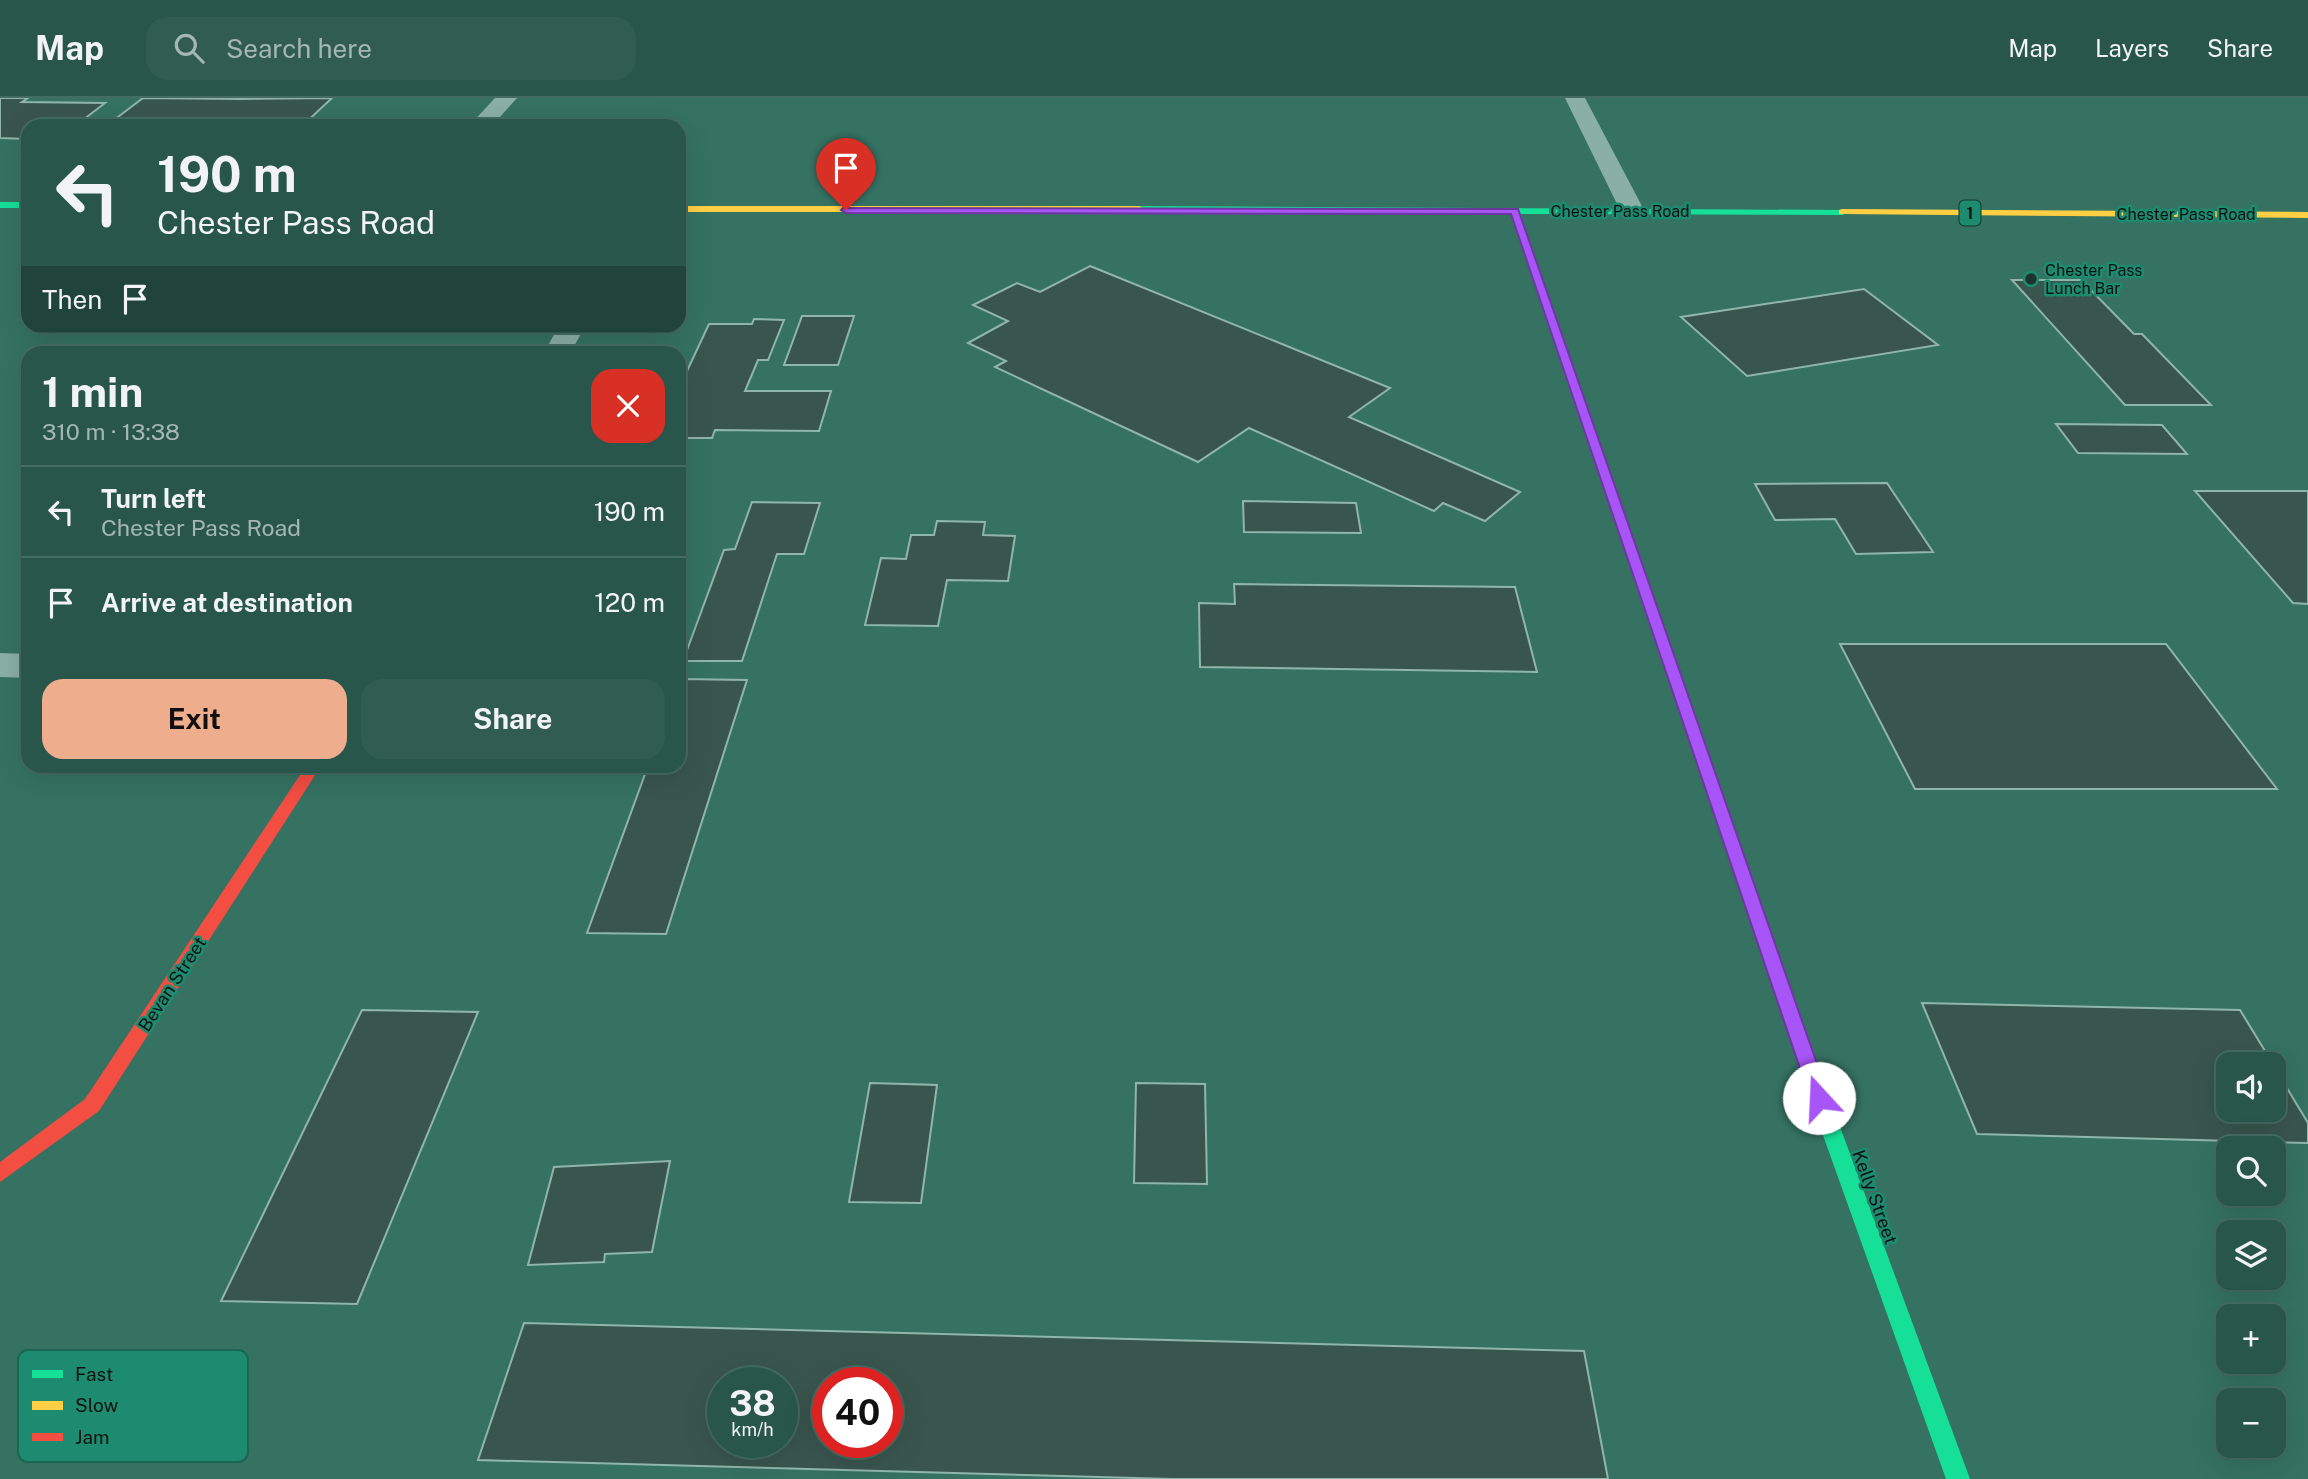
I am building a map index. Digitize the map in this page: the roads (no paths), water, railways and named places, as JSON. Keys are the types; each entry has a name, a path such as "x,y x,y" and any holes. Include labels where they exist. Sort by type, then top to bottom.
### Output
{"main road":[{"path":"0,205 21,205"},
{"name":"Chester Pass Road","path":"686,209 1632,210 2308,215"},
{"name":"Kelly Street","path":"1514,211 1801,1048 1958,1479"},
{"name":"Bevan Street","path":"0,1173 92,1105 309,773"}],"street":[{"path":"487,119 507,98"},
{"path":"1575,98 1632,210"},
{"path":"0,665 21,666"}],"place":[{"name":"Chester Pass Lunch Bar","path":"2031,279"}]}
